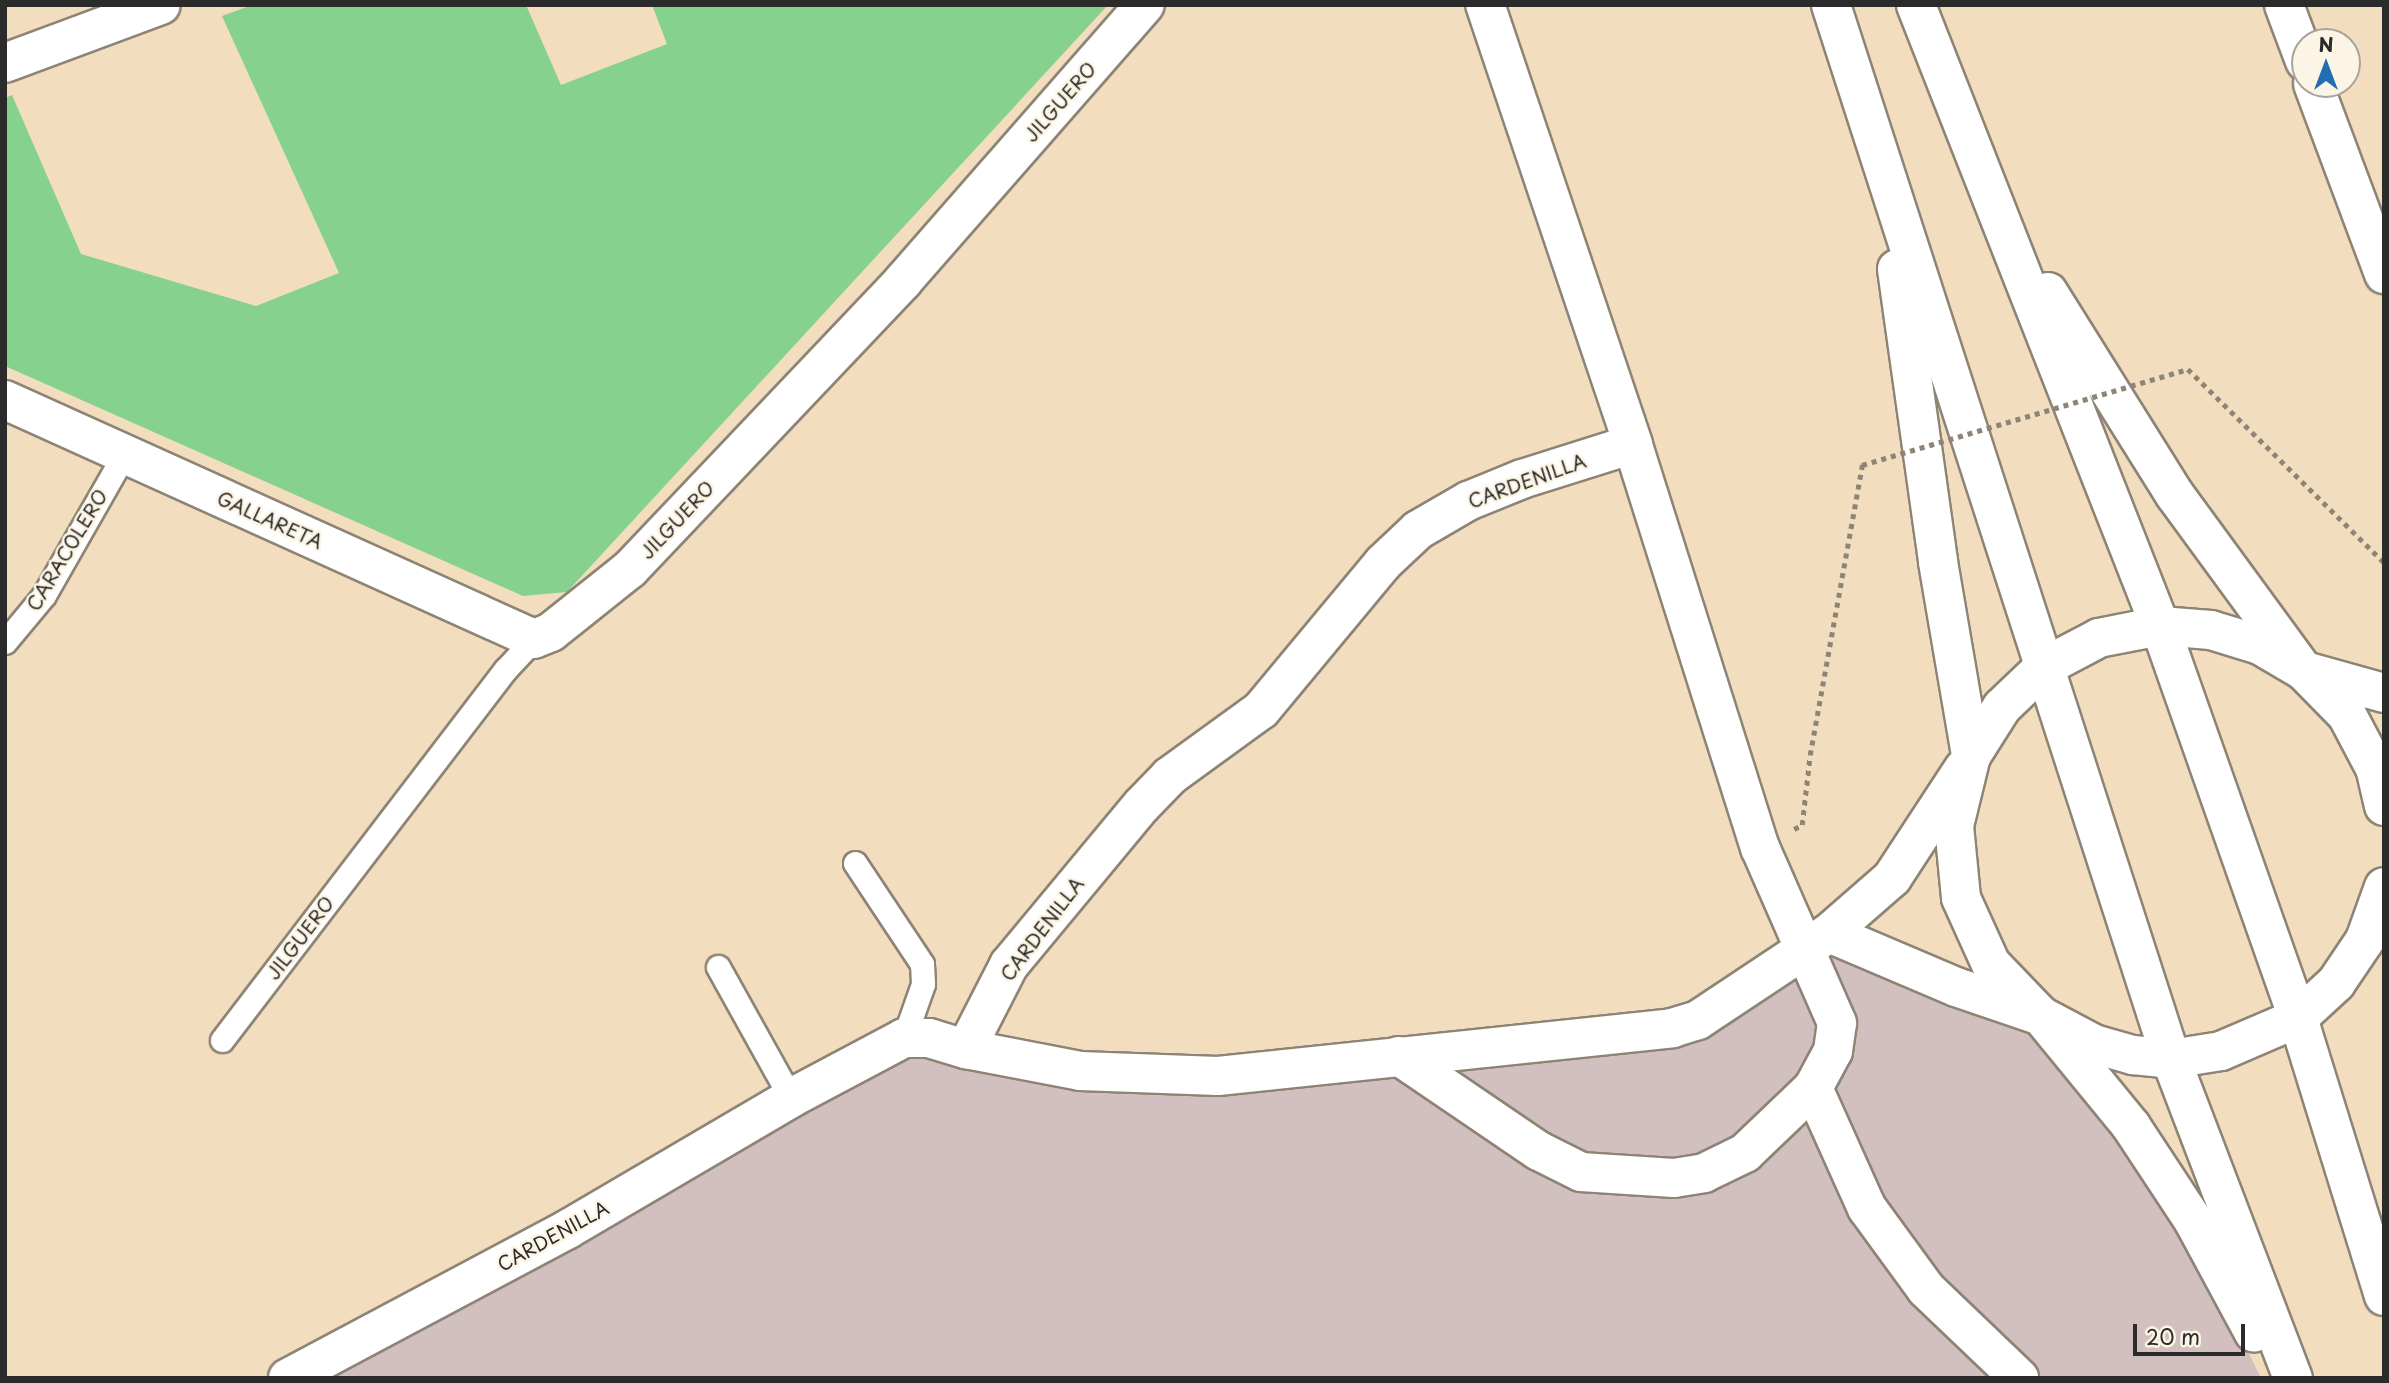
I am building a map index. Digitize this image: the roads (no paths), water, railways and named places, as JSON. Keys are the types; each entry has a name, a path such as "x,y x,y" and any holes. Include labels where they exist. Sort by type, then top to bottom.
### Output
{"main road":[{"path":"5,64 161,5"},
{"name":"JILGUERO","path":"534,639 551,632 631,569 904,281 1145,5"},
{"path":"1399,1056 1539,1152 1581,1172 1620,1177 1704,1173 1745,1153 1813,1088 1833,1051 1837,1023 1817,941 1760,848 1633,444 1485,5"},
{"path":"1831,5 2171,1059 2293,1378"},
{"path":"1916,5 2160,626 2298,1018 2384,1296"},
{"path":"2284,5 2293,28"},
{"path":"2318,98 2384,274"},
{"path":"1883,166 1938,562 1971,756 1954,826 1961,898 1991,964 2041,1016 2131,1126 2180,1200 2278,1378"},
{"path":"2000,216 2175,495 2304,671 2347,715 2376,770 2384,806"},
{"name":"GALLARETA","path":"5,400 534,639"},
{"name":"CARDENILLA","path":"966,1049 1009,965 1142,805 1170,776 1261,710 1383,563 1418,530 1468,501 1522,479 1633,444"},
{"path":"904,1038 929,1038 966,1049 1080,1071 1218,1076 1672,1028 1698,1020 1817,941 1892,878 2002,707 2044,667 2099,638 2160,626 2211,630 2248,641 2304,671 2384,693"},
{"path":"1817,941 2041,1016 2094,1044 2171,1059 2221,1051 2298,1018 2336,983 2365,940 2384,892"},
{"name":"CARDENILLA","path":"288,1378 568,1229 791,1098 904,1038"},
{"path":"1813,1088 1867,1208 1926,1289 2019,1378"}],"lane":[{"name":"CARACOLERO","path":"5,642 44,596 124,455"},
{"name":"JILGUERO","path":"222,1040 505,670 534,639"},
{"path":"855,863 922,964 923,984 904,1038"},
{"path":"718,967 791,1098"}]}
